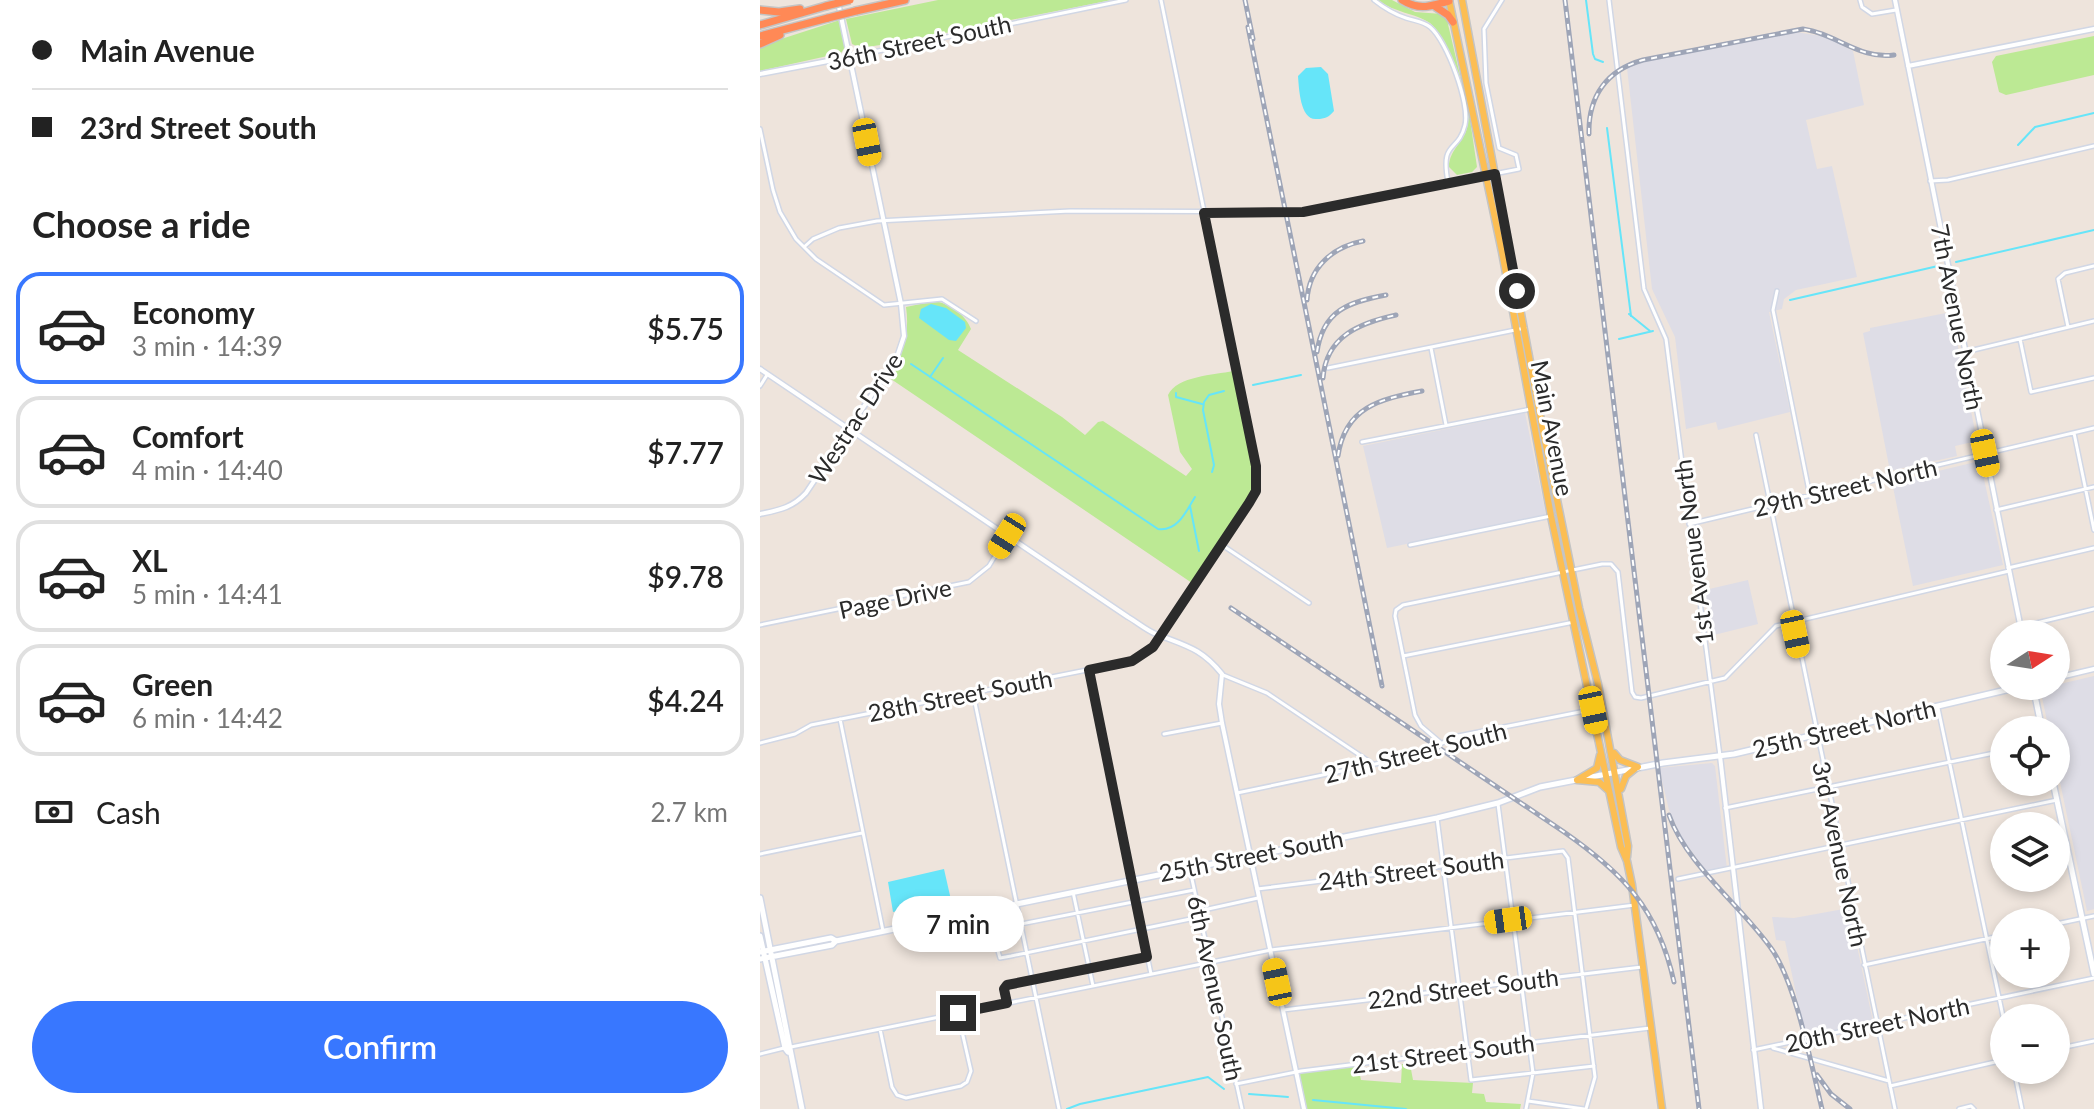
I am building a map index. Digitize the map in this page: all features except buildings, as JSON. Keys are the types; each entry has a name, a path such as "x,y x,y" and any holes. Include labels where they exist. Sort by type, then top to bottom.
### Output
{"highway":[{"path":"760,25 850,0"},
{"path":"760,36 905,0"},
{"path":"1402,0 1420,8 1436,7 1451,0"},
{"path":"760,10 779,12 824,6"},
{"path":"1436,7 1453,22"},
{"path":"760,44 803,24"}],"main road":[{"name":"Main Avenue","path":"1451,0 1453,22 1616,771 1628,846 1627,861"},
{"name":"Main Avenue","path":"1462,0 1495,174 1551,516 1635,905 1662,1109"},
{"path":"1532,412 1542,443 1547,446"},
{"path":"1573,618 1586,657 1592,658"},
{"name":"25th Street North","path":"1663,763 1720,756 1990,694"},
{"path":"1577,780 1599,765 1598,731"},
{"path":"1610,743 1617,758 1638,767 1624,779 1620,797"},
{"name":"25th Street South","path":"765,955 831,938 836,941 1437,818 1498,803 1540,787 1663,763"},
{"path":"1577,780 1603,783 1610,792"},
{"path":"2056,796 2094,976"},
{"path":"760,898 765,955"},
{"path":"760,936 802,1109"}],"street":[{"name":"Westrac Drive","path":"760,514 786,509 797,503 902,347 905,323 837,0"},
{"name":"36th Street South","path":"760,74 1126,0"},
{"path":"1161,0 1204,213"},
{"path":"1374,0 1395,14 1430,27 1439,38 1453,68 1465,123 1446,157 1448,182"},
{"path":"804,247 813,239 839,228 883,220 1046,211 1286,213 1323,209 1519,169 1516,155 1499,148 1486,83 1484,29 1502,0"},
{"name":"1st Avenue North","path":"1609,0 1644,289 1666,339 1720,756 1761,1109"},
{"path":"1860,0 1862,7 1872,14 1896,10"},
{"name":"7th Avenue North","path":"1895,0 2019,620"},
{"path":"1907,66 2094,29"},
{"path":"760,129 777,204 787,225 816,259 887,306 927,298 942,299 976,321"},
{"path":"1930,181 1948,180 2094,146"},
{"name":"28th Street South","path":"760,743 795,734 811,725 1132,661 1153,647 1256,491 1256,466 1204,213"},
{"path":"2068,327 2059,289 2060,276 2094,266"},
{"path":"1777,291 1773,310 1810,496"},
{"path":"1965,352 2094,321"},
{"path":"1328,368 1521,329"},
{"path":"2020,339 2031,392 2094,378"},
{"path":"1431,348 1446,425"},
{"path":"760,369 1128,617 1161,635 1191,646 1222,674 1267,693 1373,764"},
{"path":"760,386 767,375"},
{"path":"1362,442 1532,412"},
{"name":"29th Street North","path":"1689,524 2094,428"},
{"path":"2074,433 2094,530"},
{"name":"3rd Avenue North","path":"1756,435 1895,1109"},
{"path":"1996,510 2094,487"},
{"path":"1410,545 1551,516"},
{"name":"Page Drive","path":"760,625 969,582 989,566 1007,536"},
{"path":"1222,545 1309,603"},
{"path":"1441,743 1417,721 1395,616 1399,607 1611,564 1618,572 1632,692 1635,697 1647,697 1725,678 1771,628 2094,548"},
{"path":"2049,620 2094,609"},
{"path":"1403,656 1573,618"},
{"path":"2070,675 2094,669"},
{"path":"1089,670 1151,974"},
{"path":"1222,674 1219,704 1222,723 1304,1109"},
{"path":"973,693 1059,1109"},
{"path":"1937,706 2000,1004"},
{"name":"27th Street South","path":"1236,793 1423,754 1453,737 1593,710"},
{"path":"840,719 883,931"},
{"path":"1164,734 1222,723"},
{"path":"1725,808 1990,754"},
{"path":"1678,879 2057,800"},
{"path":"1498,803 1533,1073 1526,1109"},
{"path":"1437,818 1471,1080 1594,1066"},
{"path":"760,854 864,833"},
{"name":"24th Street South","path":"1257,889 1560,850 1568,858 1575,912"},
{"name":"6th Avenue South","path":"1190,867 1242,1109"},
{"path":"1194,890 995,930 997,954 1000,958 1200,917"},
{"path":"1073,892 1093,986"},
{"path":"1199,911 1259,898"},
{"path":"760,1054 1271,950 1635,905"},
{"path":"1528,1101 1585,1109 1594,1083 1575,912"},
{"path":"2070,921 2094,916"},
{"path":"1864,965 1990,937"},
{"path":"1007,1003 1004,989 1007,985 1147,957"},
{"name":"22nd Street South","path":"1283,1010 1642,967"},
{"name":"20th Street North","path":"1753,1050 2094,976"},
{"path":"880,1032 892,1087 899,1097 927,1093 967,1082 971,1071 958,1013"},
{"name":"21st Street South","path":"1236,1084 1296,1072 1650,1028"},
{"path":"2070,1046 2094,1041"},
{"path":"1770,1047 1890,1083 1990,1063"},
{"path":"2017,1084 2022,1109"},
{"path":"1959,1109 1971,1106 1974,1109"}],"shaded area":[{"path":"1796,32 1827,37 1853,51 1864,105 1806,120 1817,169 1832,166 1857,277 1796,290 1784,299 1782,309 1769,312 1790,412 1718,430 1716,422 1686,429 1675,337 1652,289 1627,68 1642,62"},
{"path":"1951,312 1977,441 1955,446 1957,456 1890,471 1863,333 1870,331 1870,328"},
{"path":"1525,413 1546,515 1387,548 1363,446"},
{"path":"1980,461 2003,565 1913,586 1892,482"},
{"path":"1748,580 1758,624 1710,636 1705,590"},
{"path":"2094,676 2094,909 2087,911 2070,830 2070,812 2066,812 2063,796 2070,796 2070,716 2046,716 2043,700 2070,700 2070,682"},
{"path":"1712,763 1715,766 1727,869 1706,871 1682,838 1669,810 1659,768"},
{"path":"1849,908 1873,1022 1805,1037 1785,941 1776,940 1772,917 1794,918"}],"green space":[{"path":"938,0 1112,0 905,41 861,48 852,44 846,19"},
{"path":"1378,0 1392,0 1415,12 1442,14 1447,20 1466,98 1451,55 1430,23"},
{"path":"840,20 845,47 841,53 760,71 760,46"},
{"path":"2094,36 2094,75 2006,95 1999,92 1992,62 1996,56"},
{"path":"1466,99 1477,167 1472,172 1457,175 1449,167 1452,155 1467,129"},
{"path":"935,301 957,311 969,324 971,329 958,350 1085,435 1103,421 1186,476 1192,469 1180,452 1168,395 1188,380 1233,371 1253,471 1252,492 1192,583 888,377 904,344 906,307"},
{"path":"1402,1064 1410,1064 1413,1080 1473,1083 1472,1093 1484,1094 1486,1102 1521,1104 1520,1109 1307,1109 1299,1073 1358,1066 1361,1080 1401,1083"}],"water":[{"path":"1321,67 1328,74 1334,111 1327,117 1317,119 1307,115 1304,109 1298,76 1306,68"},
{"path":"931,304 946,308 965,322 966,328 956,341 949,340 919,318 921,309"},
{"path":"944,869 951,900 893,912 888,882"}],"waterway":[{"path":"1586,0 1593,54 1595,59 1603,62"},
{"path":"2018,145 2035,127 2094,113"},
{"path":"1607,128 1631,316"},
{"path":"1956,262 2094,230"},
{"path":"1790,300 1938,266"},
{"path":"1629,314 1650,331"},
{"path":"1619,339 1653,331"},
{"path":"930,377 943,358"},
{"path":"911,364 1158,529 1176,524 1195,497"},
{"path":"1253,385 1301,375"},
{"path":"1212,472 1214,465 1204,402 1209,395 1224,391"},
{"path":"1176,393 1176,397 1202,404"},
{"path":"1190,506 1199,551"},
{"path":"1067,1109 1208,1077 1224,1089"},
{"path":"1249,1094 1288,1097"},
{"path":"1313,1100 1406,1109"}],"railway":[{"path":"1245,0 1253,39"},
{"path":"1565,0 1699,1109"},
{"path":"1248,27 1382,686"},
{"path":"1589,134 1592,108 1602,86 1619,70 1643,60 1803,29 1826,35 1870,54 1894,55"},
{"path":"1307,300 1312,278 1324,261 1341,248 1363,241"},
{"path":"1317,352 1325,326 1340,310 1386,295"},
{"path":"1323,378 1331,352 1347,334 1370,322 1396,315"},
{"path":"1338,456 1348,426 1367,408 1422,391"},
{"path":"1231,608 1604,862 1621,878 1648,913 1667,956 1674,982"},
{"path":"1669,815 1689,852 1761,935 1782,967 1802,1027 1822,1109"},
{"path":"1817,1075 1831,1094 1850,1109"}],"route":[{"path":"958,1013 1007,1003 1004,989 1007,985 1147,957 1089,670 1132,661 1153,647 1256,491 1256,466 1204,213 1303,212 1495,174 1517,291"}]}
